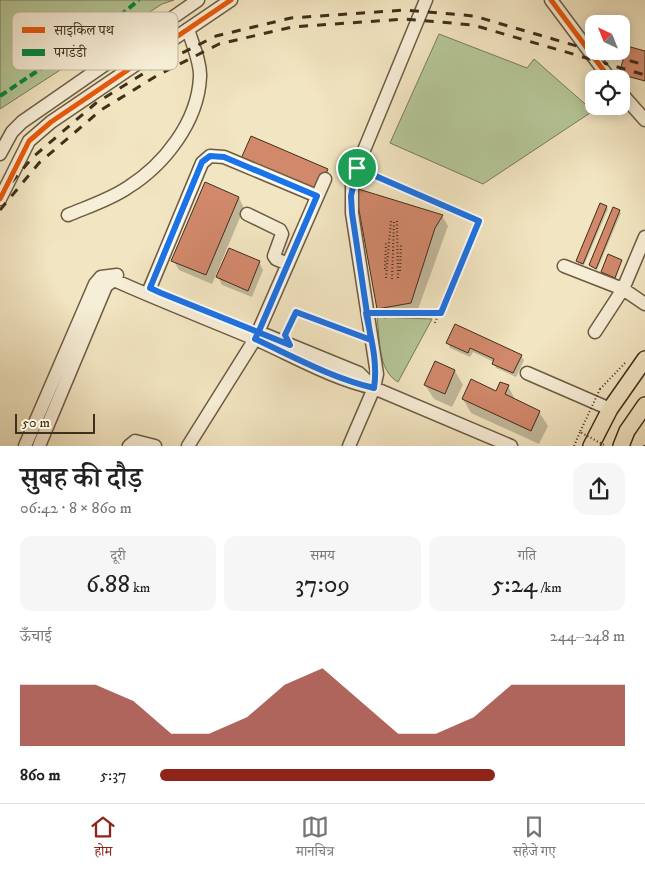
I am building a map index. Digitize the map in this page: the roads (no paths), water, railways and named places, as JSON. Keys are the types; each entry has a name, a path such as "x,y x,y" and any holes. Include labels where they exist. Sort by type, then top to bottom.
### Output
{"main road":[{"path":"591,446 638,358"},
{"path":"621,446 627,431 645,405"}],"street":[{"path":"178,14 198,0"},
{"path":"178,36 231,0"},
{"path":"349,446 374,388 376,374 351,196 357,168 426,0"},
{"path":"552,0 603,70"},
{"path":"68,215 127,189 160,161 174,144 195,105 201,75 188,29"},
{"path":"0,154 12,132 22,122 97,70"},
{"path":"0,200 29,141 51,122 128,70"},
{"path":"630,103 645,120"},
{"path":"150,288 202,162 210,156 224,157 317,196"},
{"path":"188,446 257,336 324,179"},
{"path":"247,214 280,230 282,234 274,256 276,259 288,264"},
{"path":"595,332 624,290 645,237"},
{"path":"564,266 624,290 645,304"},
{"path":"25,446 95,284 101,277 114,275 150,288 257,336 314,367 354,384 374,388 511,446"},
{"path":"39,446 109,282 114,280 257,336 290,345 359,373 374,388"},
{"path":"527,373 610,409"},
{"path":"129,446 135,442 155,446"}],"railway":[{"path":"178,55 216,36 291,18 405,10 474,16 585,48"},
{"path":"178,65 219,44 292,27 405,19 473,25 645,75"},
{"path":"627,60 645,65"},
{"path":"0,196 33,157 96,103 149,70"},
{"path":"0,210 39,163 101,110 168,70"}]}
